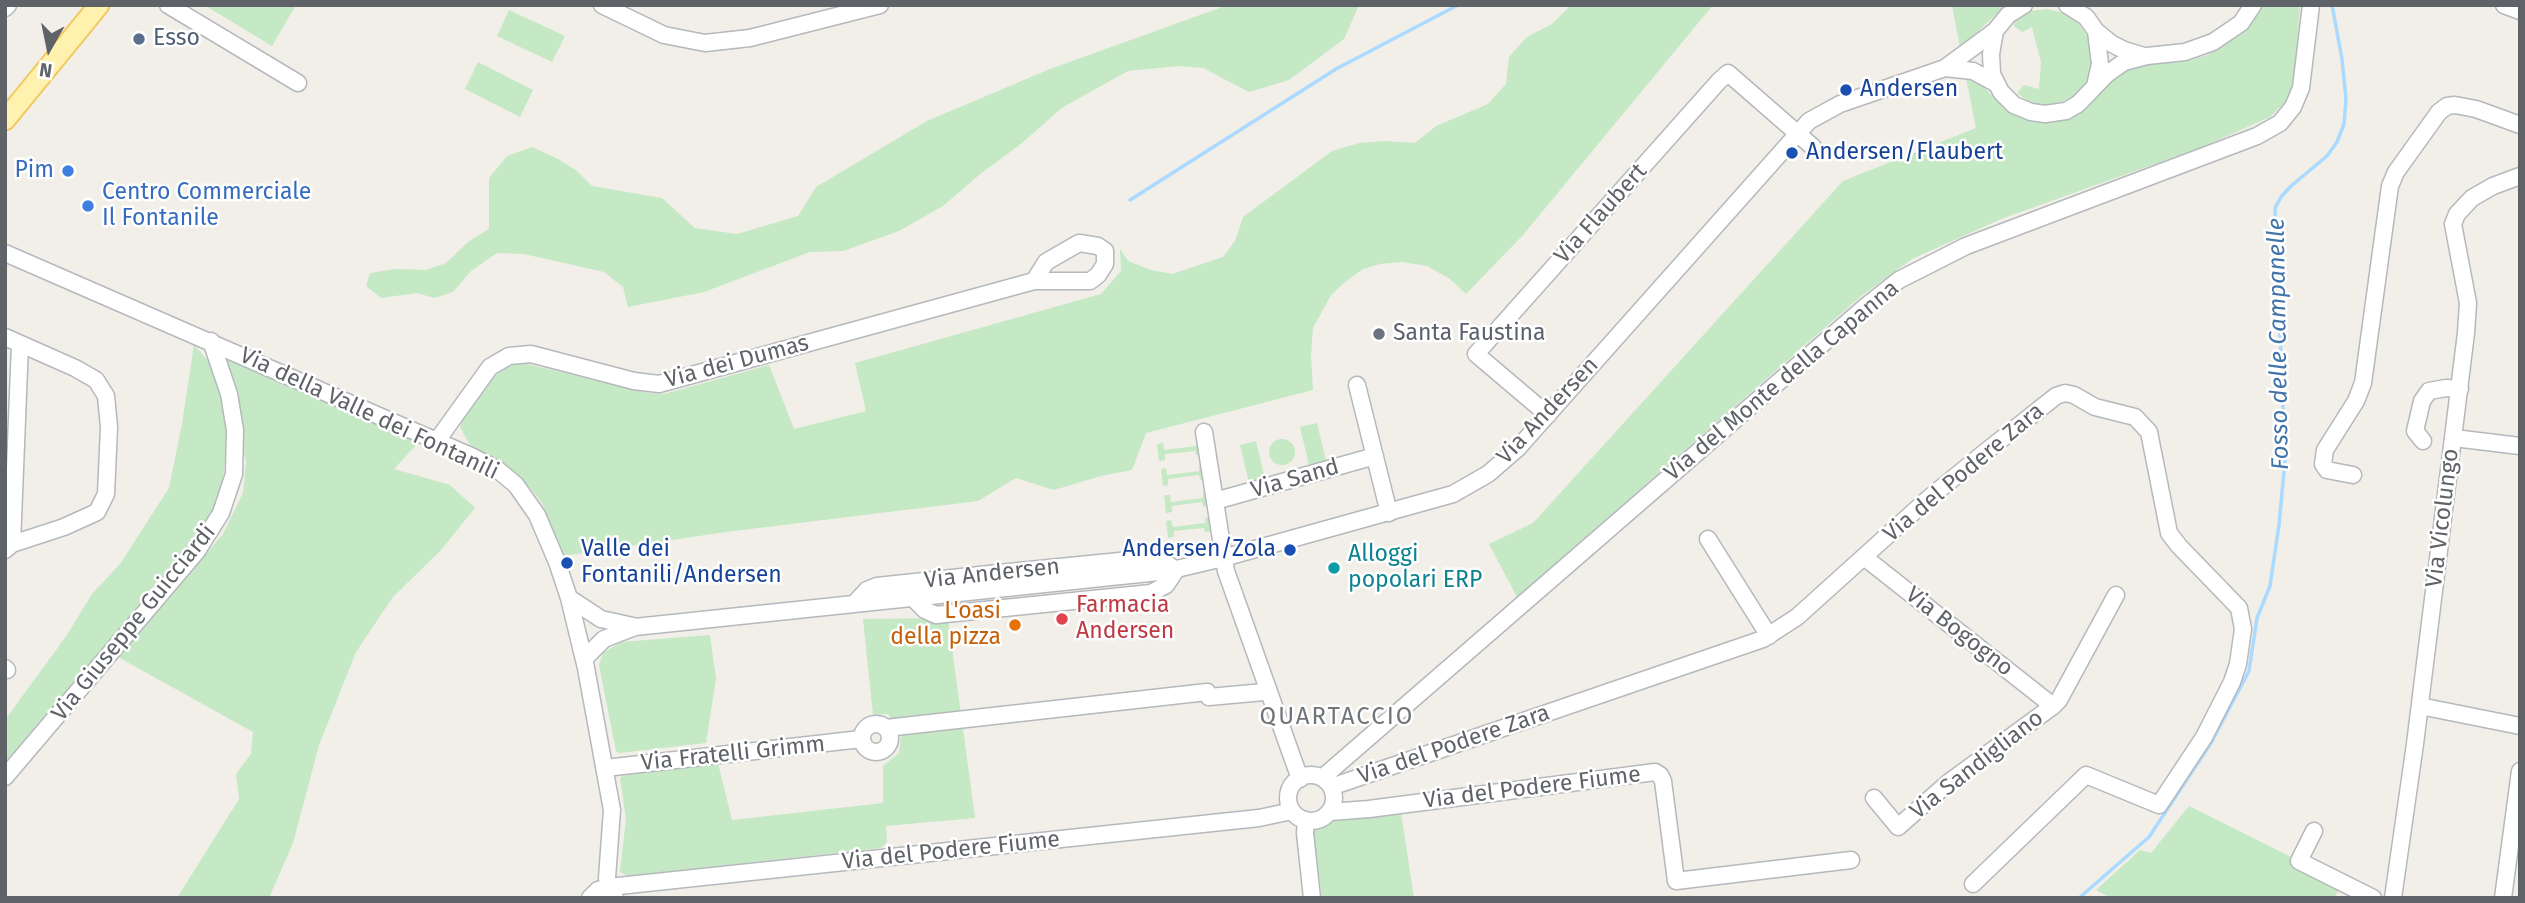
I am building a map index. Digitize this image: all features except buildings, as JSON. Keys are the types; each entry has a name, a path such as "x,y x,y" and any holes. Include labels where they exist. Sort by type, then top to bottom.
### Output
{"main road":[{"path":"5,120 99,5"}],"street":[{"path":"168,5 298,83"},
{"path":"602,5 665,35 713,43 750,38 880,5"},
{"name":"Via Andersen","path":"584,659 604,639 635,626 914,599 925,610 936,615 1139,594 1162,589 1176,570 1448,496 1478,480 1510,455 1809,121 1833,107 1945,68 1996,32 2004,19 2024,5"},
{"name":"Via Andersen","path":"2067,5 2086,17 2096,31 2118,47 2147,56"},
{"name":"Via Andersen","path":"1945,68 1973,71 1995,83 2014,105 2031,112 2056,114 2084,100 2117,66 2147,56 2179,54 2206,45 2236,27 2253,5"},
{"name":"Via del Monte della Capanna","path":"1326,783 1899,280 1966,246 2258,136 2280,123 2293,107 2301,89 2311,5"},
{"path":"2504,5 2520,11"},
{"path":"2095,86 2100,57 2096,31"},
{"path":"1995,83 1991,54 1996,32"},
{"name":"Via Flaubert","path":"1548,415 1476,354 1728,73 1797,134"},
{"path":"2353,475 2327,470 2323,464 2325,450 2356,401 2363,383 2390,186 2396,172 2447,106 2476,108 2520,125"},
{"path":"1797,134 1813,147"},
{"name":"Via Vicolungo","path":"2393,898 2454,438 2468,303 2454,219 2472,198 2520,176"},
{"name":"Via della Valle dei Fontanili","path":"5,253 488,464 510,478 522,491 540,521 569,598 584,659 612,817 607,870 612,893"},
{"name":"Via dei Dumas","path":"436,442 490,367 509,356 531,354 634,381 659,384 1034,281"},
{"path":"12,340 81,371 99,383 107,400 109,442 106,494 97,512 9,547 12,340"},
{"name":"Via Giuseppe Guicciardi","path":"5,777 197,551 218,521 231,485 236,457 234,415 211,341"},
{"path":"222,373 236,353"},
{"path":"1357,385 1389,513"},
{"path":"2423,441 2415,431 2422,401 2429,391 2460,389"},
{"name":"Via del Podere Zara","path":"1326,783 1734,651 1769,636 1797,617 1975,460 2056,396 2065,393 2095,407 2128,414 2146,427 2152,439 2169,533 2179,547 2239,608 2243,629 2236,674 2204,737 2158,805 2086,775 1973,884"},
{"path":"1204,432 1223,558 1300,779"},
{"path":"2454,438 2520,446"},
{"name":"Via Sand","path":"1215,501 1375,456"},
{"path":"1708,539 1769,636"},
{"name":"Via Bogogno","path":"1864,557 2053,706"},
{"name":"Via Andersen","path":"854,604 867,590 877,586 999,573 1150,558 1161,560 1176,570"},
{"path":"2053,706 2059,700 2116,595"},
{"name":"Via Andersen","path":"569,598 601,619 635,626"},
{"name":"Via Fratelli Grimm","path":"605,768 862,740 870,751 884,750 890,742 886,728 1208,692 1209,697 1264,692"},
{"name":"Via Sandigliano","path":"1874,798 1898,827 1948,783 2053,706"},
{"path":"2420,706 2520,726"},
{"path":"2503,898 2520,771"},
{"name":"Via del Podere Fiume","path":"1330,812 1655,772 1663,781 1676,881 1850,859"},
{"path":"1311,776 1326,783 1334,802 1330,812 1319,820 1306,820 1292,811 1289,793 1300,779 1311,776"},
{"name":"Via del Podere Fiume","path":"612,893 1259,818 1292,811"},
{"path":"1306,820 1312,898"},
{"path":"2314,831 2299,861 2374,898"},
{"path":"590,898 598,890 612,893"}],"green space":[{"path":"204,5 296,5 272,46"},
{"path":"1228,5 1359,5 1344,39 1289,80 1249,92 1203,68 1179,66 1128,71 1063,107 943,206 899,231 843,251 810,252 704,292 628,307 623,287 604,272 524,254 497,253 471,271 453,292 434,298 417,293 381,298 366,286 370,273 395,269 426,270 446,263 468,242 489,229 489,178 507,156 532,147 577,171 592,186 662,198 695,228 737,234 798,216 816,187 927,121 1050,69"},
{"path":"1571,5 1713,5 1523,235 1466,294 1450,279 1427,266 1403,262 1363,269 1331,295 1313,328 1313,390 1146,433 1132,470 1054,490 1016,478 978,501 726,532 564,556 542,503 529,486 500,462 470,445 460,427 464,417 495,376 509,366 523,363 648,393 664,394 769,365 794,429 866,411 855,363 1101,294 1121,271 1120,249 1128,261 1151,270 1172,274 1223,257 1235,241 1243,217 1332,151 1359,143 1415,143 1436,126 1488,104 1506,84 1509,57 1527,37 1552,24"},
{"path":"1952,5 2006,5 1960,48"},
{"path":"2262,5 2300,5 2295,77 2286,101 2270,117 2202,147 2001,219 1912,259 1861,296 1517,597 1489,544 1533,523 1843,181 1976,128 1965,73 1975,77 2006,108 2023,116 2045,121 2117,73 2138,64 2188,61 2208,55 2245,32"},
{"path":"2047,9 2063,13 2077,22 2087,35 2092,51 2092,67 2086,83 2075,95 2046,106 2031,103 2017,93 2024,85 2039,89 2041,62 2032,27 2022,32 2013,25 2017,18 2030,11"},
{"path":"509,10 565,36 552,62 497,36"},
{"path":"478,62 533,90 520,117 465,89"},
{"path":"194,345 211,364 223,403 228,440 221,492 205,528 5,766 5,720 67,635 92,594 120,564 169,488"},
{"path":"221,352 419,442 394,469 450,485 475,508 440,551 393,597 356,652 319,745 293,843 269,898 177,898 239,799 236,774 251,754 253,732 118,657 223,534 243,493 246,462"},
{"path":"1317,423 1326,461 1309,465 1300,427"},
{"path":"1282,439 1291,443 1295,452 1291,461 1282,465 1273,461 1269,452 1273,443"},
{"path":"1196,441 1200,441 1202,455 1196,455 1195,451 1165,454 1165,460 1159,461 1157,444 1163,443 1164,450 1196,446"},
{"path":"1256,441 1265,479 1249,483 1240,445"},
{"path":"1203,465 1205,479 1200,480 1199,475 1168,479 1168,485 1163,486 1161,469 1166,468 1167,475 1199,471 1199,466"},
{"path":"1207,492 1209,506 1203,507 1202,502 1172,506 1172,512 1166,513 1164,495 1170,495 1171,502 1203,498 1203,493"},
{"path":"1209,517 1211,532 1205,532 1204,528 1174,531 1174,537 1168,538 1166,521 1171,520 1173,527 1205,523 1205,518"},
{"path":"948,618 975,818 886,826 887,842 881,848 627,876 620,872 626,819 620,778 622,776 718,763 732,820 883,803 883,766 899,753 901,736 888,714 873,715 863,619"},
{"path":"710,635 716,679 706,743 619,753 616,751 599,665 603,653 621,642"},
{"path":"2189,806 2295,859 2340,888 2334,898 2111,898 2096,890 2140,850 2151,853"},
{"path":"1401,813 1414,898 1322,898 1313,827 1330,819"}],"waterway":[{"path":"1130,200 1336,69 1458,5"},
{"name":"Fosso delle Campanelle","path":"2079,898 2149,837 2211,743 2249,671 2257,618 2270,586 2285,460 2275,208 2291,186 2327,156 2337,142 2344,124 2346,99 2342,59 2332,5"}],"place":[{"name":"Esso","path":"139,39"},
{"name":"Andersen","path":"1846,90"},
{"name":"Andersen/Flaubert","path":"1792,153"},
{"name":"Pim","path":"68,171"},
{"name":"Centro Commerciale Il Fontanile","path":"88,206"},
{"name":"Santa Faustina","path":"1379,334"},
{"name":"Andersen/Zola","path":"1290,550"},
{"name":"Valle dei Fontanili/Andersen","path":"567,563"},
{"name":"Alloggi popolari ERP","path":"1334,568"},
{"name":"Farmacia Andersen","path":"1062,619"},
{"name":"L'oasi della pizza","path":"1015,625"}],"district":[{"name":"QUARTACCIO","path":"1337,717"}]}
